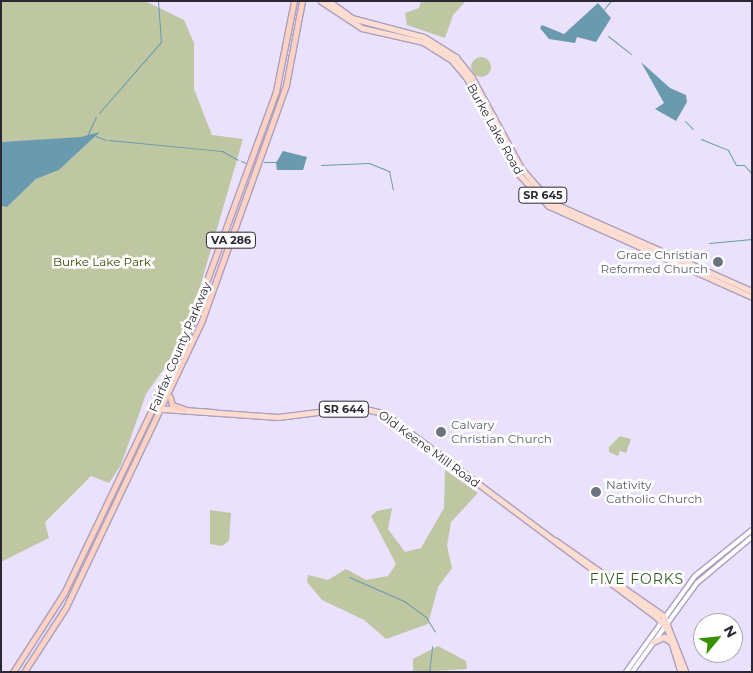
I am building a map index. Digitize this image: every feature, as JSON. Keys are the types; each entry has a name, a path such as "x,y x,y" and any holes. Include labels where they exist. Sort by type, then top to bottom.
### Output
{"highway":[{"name":"Fairfax County Parkway","path":"13,672 64,593 155,408 205,290 253,158 279,79 294,1"},
{"name":"Fairfax County Parkway","path":"24,672 66,607 163,409 264,150 287,79 303,1"},
{"path":"170,392 171,404 184,409"}],"main road":[{"name":"Burke Lake Road","path":"321,1 362,28 423,42 452,60 467,78 518,173 549,206 752,297"},
{"name":"Burke Lake Road","path":"329,1 352,18 424,37 456,57 472,77 522,169 552,202 752,291"},
{"name":"Old Keene Mill Road","path":"155,408 293,417 357,407 377,410 662,618 667,623 686,672"},
{"name":"Old Keene Mill Road","path":"163,409 184,409 227,414"},
{"path":"626,672 662,618 698,573 752,530"},
{"path":"632,672 652,642 702,578 752,536"},
{"name":"Old Keene Mill Road","path":"667,623 681,672"},
{"path":"652,642 664,636 674,648"}],"green space":[{"name":"Burke Lake Park","path":"1,1 145,1 184,20 194,43 194,89 212,135 243,139 196,301 175,353 146,394 121,465 109,483 91,476 45,522 49,538 1,562 1,206 7,207 36,179 59,170 95,137 1,142"},
{"path":"421,1 466,1 453,15 445,38 407,25 405,13 419,8"},
{"path":"481,57 488,60 491,67 488,74 481,77 474,74 471,67 474,60"},
{"path":"620,436 631,439 626,453 620,451 618,456 609,452 609,447"},
{"path":"445,470 478,493 451,522 447,546 452,568 438,587 428,624 386,639 364,620 322,600 307,582 308,575 328,580 346,569 366,580 388,576 396,564 371,516 377,511 392,508 388,529 405,552 421,548 444,508"},
{"path":"210,510 231,513 229,541 222,546 210,544"},
{"path":"438,646 466,661 467,669 413,672 413,659"}],"water":[{"path":"598,3 611,18 596,42 577,37 575,43 549,39 540,28 542,25 564,34"},
{"path":"641,62 670,88 686,95 687,102 676,121 655,109 664,103"},
{"path":"100,132 59,170 36,179 7,207 1,206 1,142 81,137"},
{"path":"283,151 307,157 303,170 277,170 276,163"}],"waterway":[{"path":"99,113 161,42 158,1"},
{"path":"604,9 611,1"},
{"path":"608,36 631,54"},
{"path":"87,136 96,117"},
{"path":"685,121 693,129"},
{"path":"96,136 106,140"},
{"path":"701,139 728,150 736,165 744,165 752,174"},
{"path":"109,140 222,151 238,160"},
{"path":"241,161 246,163"},
{"path":"264,162 277,162"},
{"path":"321,165 369,163 389,171 393,190"},
{"path":"709,243 752,239"},
{"path":"349,577 404,601 426,617 435,632"},
{"path":"429,672 432,646"}],"place":[{"name":"Grace Christian Reformed Church","path":"718,262"},
{"name":"Calvary Christian Church","path":"441,432"},
{"name":"Nativity Catholic Church","path":"596,492"}],"district":[{"name":"FIVE FORKS","path":"637,579"}]}
